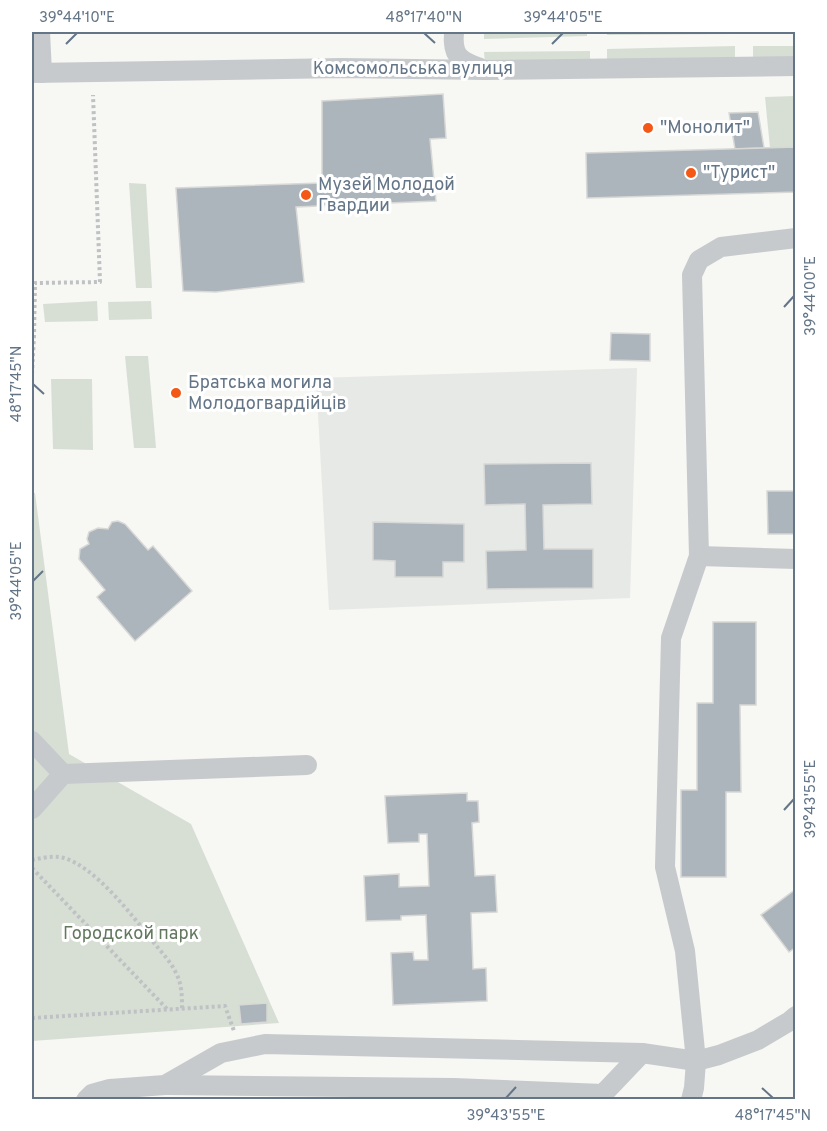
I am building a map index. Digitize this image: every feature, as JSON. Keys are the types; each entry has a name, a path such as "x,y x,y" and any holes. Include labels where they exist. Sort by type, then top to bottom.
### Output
{"street":[{"path":"37,72 40,32"},
{"path":"454,32 456,55 466,63 485,70"},
{"name":"Комсомольська вулиця","path":"37,72 795,66"},
{"path":"691,1100 696,1061 685,951 664,867 671,638 699,556 692,275 699,260 721,247 795,238"},
{"path":"699,556 795,559"},
{"path":"32,741 63,774"},
{"path":"32,809 63,774 307,765"},
{"path":"165,1085 221,1053 265,1044 642,1053 696,1061 758,1040 795,1016"},
{"path":"86,1100 92,1094 111,1089 165,1085 454,1088 603,1094 642,1053"}],"path":[{"path":"32,374 35,283 100,282 93,95"},
{"path":"32,860 49,856 65,858 83,868 106,887 133,915 177,974 182,994 182,1009"},
{"path":"32,868 168,1010"},
{"path":"32,1018 225,1006 240,1048"}],"shaded area":[{"path":"637,368 630,598 329,610 316,378"}],"green space":[{"path":"484,32 587,32 587,36 484,39"},
{"path":"607,32 733,32 733,34 607,35"},
{"path":"735,46 735,58 607,61 607,49"},
{"path":"753,46 795,46 795,58 753,58"},
{"path":"590,51 590,62 485,63 484,52"},
{"path":"795,96 795,147 770,148 765,97"},
{"path":"129,183 146,184 152,288 136,288"},
{"path":"97,301 98,321 45,322 43,304"},
{"path":"151,301 152,319 109,320 108,302"},
{"path":"125,356 148,356 156,448 134,448"},
{"path":"51,379 92,379 93,450 53,449"},
{"name":"Городской парк","path":"32,493 35,493 69,754 191,824 279,1023 32,1041"}],"building":[{"name":"Музей Молодой Гвардии","path":"443,94 446,138 430,139 436,201 296,207 304,282 216,292 183,291 176,188 322,183 322,101"},
{"path":"758,112 764,148 735,149 729,113"},
{"name":"\"Турист\"","path":"796,147 796,192 587,198 586,153"},
{"path":"611,333 650,334 650,361 610,360"},
{"path":"591,463 592,504 543,505 544,549 593,549 593,588 487,589 486,551 526,550 525,504 485,505 484,464"},
{"path":"767,491 796,491 796,534 768,534"},
{"path":"118,521 125,524 148,550 153,546 192,591 135,641 97,597 105,590 79,559 80,549 89,544 87,539 89,532 98,528 108,529 112,522"},
{"path":"373,522 464,524 464,562 443,562 443,577 395,577 395,561 373,560"},
{"path":"713,622 756,622 756,705 740,705 741,792 726,792 726,877 681,877 681,790 697,790 697,703 713,703"},
{"path":"467,793 467,801 478,801 479,822 472,823 475,876 495,875 497,912 471,913 473,969 486,968 487,1001 393,1005 391,953 413,952 414,960 428,960 426,915 401,916 401,920 366,921 364,876 399,874 399,887 429,886 427,834 419,834 419,842 388,843 385,796"},
{"path":"796,889 796,947 789,952 761,915"},
{"path":"267,1003 267,1022 241,1024 239,1005"}],"place":[{"name":"\"Монолит\"","path":"648,128"},
{"name":"\"Турист\"","path":"691,173"},
{"name":"Музей Молодой Гвардии","path":"306,195"},
{"name":"Братська могила Молодогвардійців","path":"176,393"}]}
